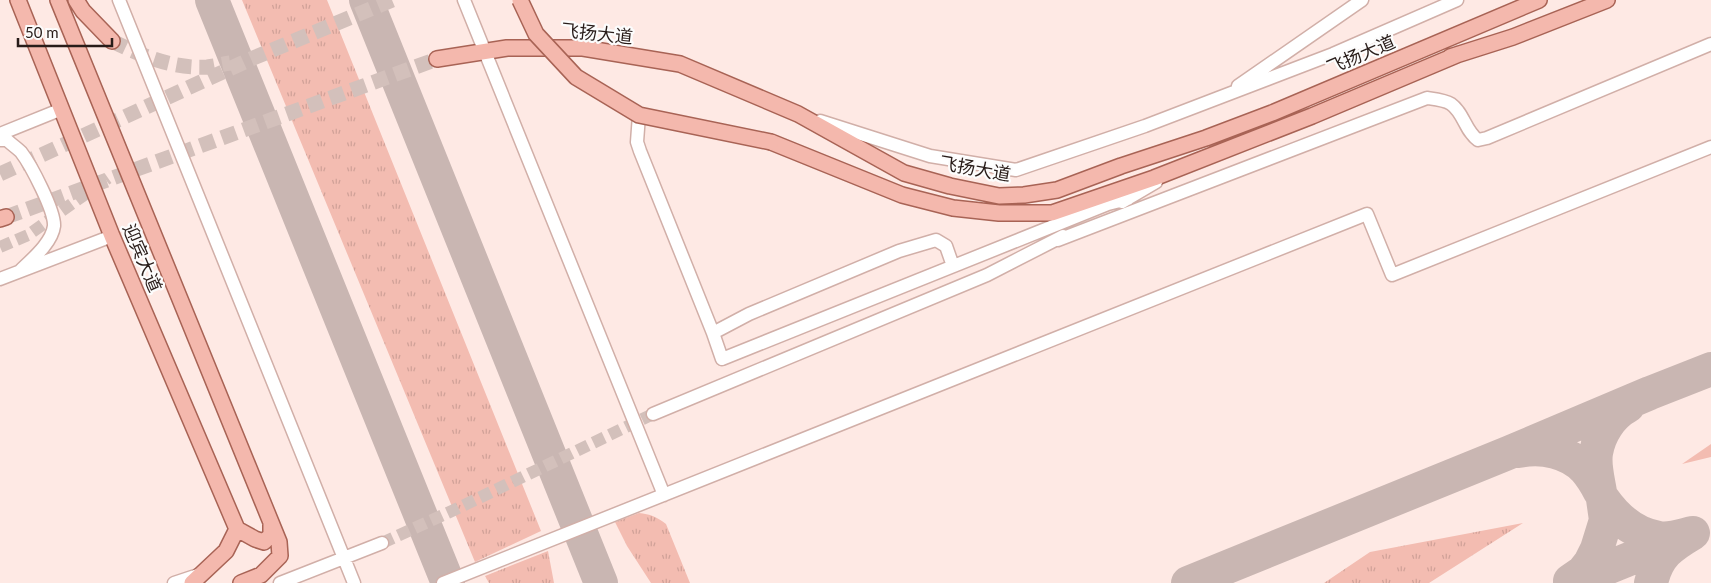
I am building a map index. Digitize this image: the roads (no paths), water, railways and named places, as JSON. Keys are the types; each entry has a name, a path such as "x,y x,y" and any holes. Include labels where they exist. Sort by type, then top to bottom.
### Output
{"main road":[{"name":"迎宾大道","path":"18,0 112,236 237,529"},
{"name":"迎宾大道","path":"58,0 279,542 280,556 261,575 241,583"},
{"path":"76,0 83,11 112,41"},
{"path":"520,0 536,34 576,77 639,114 771,142 902,195 953,208 999,213 1052,213 1173,171 1312,116 1458,54"},
{"path":"1272,113 1514,37 1607,0"},
{"name":"飞扬大道","path":"437,59 507,48 583,48 680,64 798,114 904,173 999,196 1024,195 1056,190 1206,138 1272,113 1534,2"},
{"path":"198,578 226,552 237,529 264,542 271,535 271,523"}],"street":[{"path":"119,0 354,583"},
{"path":"464,0 664,495"},
{"path":"1221,97 1362,0"},
{"path":"798,114 930,156 1016,170 1145,126 1333,54 1457,0"},
{"path":"1058,240 1427,98 1450,103 1461,115 1472,136 1478,140 1487,138 1711,44"},
{"path":"0,134 62,109"},
{"path":"639,114 637,142 722,359 764,344 1108,204 1128,198"},
{"path":"0,140 7,140 20,152 31,168 43,193 54,226 47,243 20,272"},
{"path":"443,583 1367,214 1392,275 1711,147"},
{"path":"653,414 987,275 1058,240 1173,171"},
{"path":"0,279 112,236"},
{"path":"713,333 749,314 899,251 936,240 946,246 953,266"},
{"path":"280,583 382,542"},
{"path":"174,583 198,578"}],"tunnel":[{"path":"0,174 251,59 392,0"},
{"path":"112,41 135,52 170,64 207,67 230,63"},
{"path":"6,217 437,59"},
{"path":"0,247 28,235 108,178"},
{"path":"382,543 653,414"}]}
